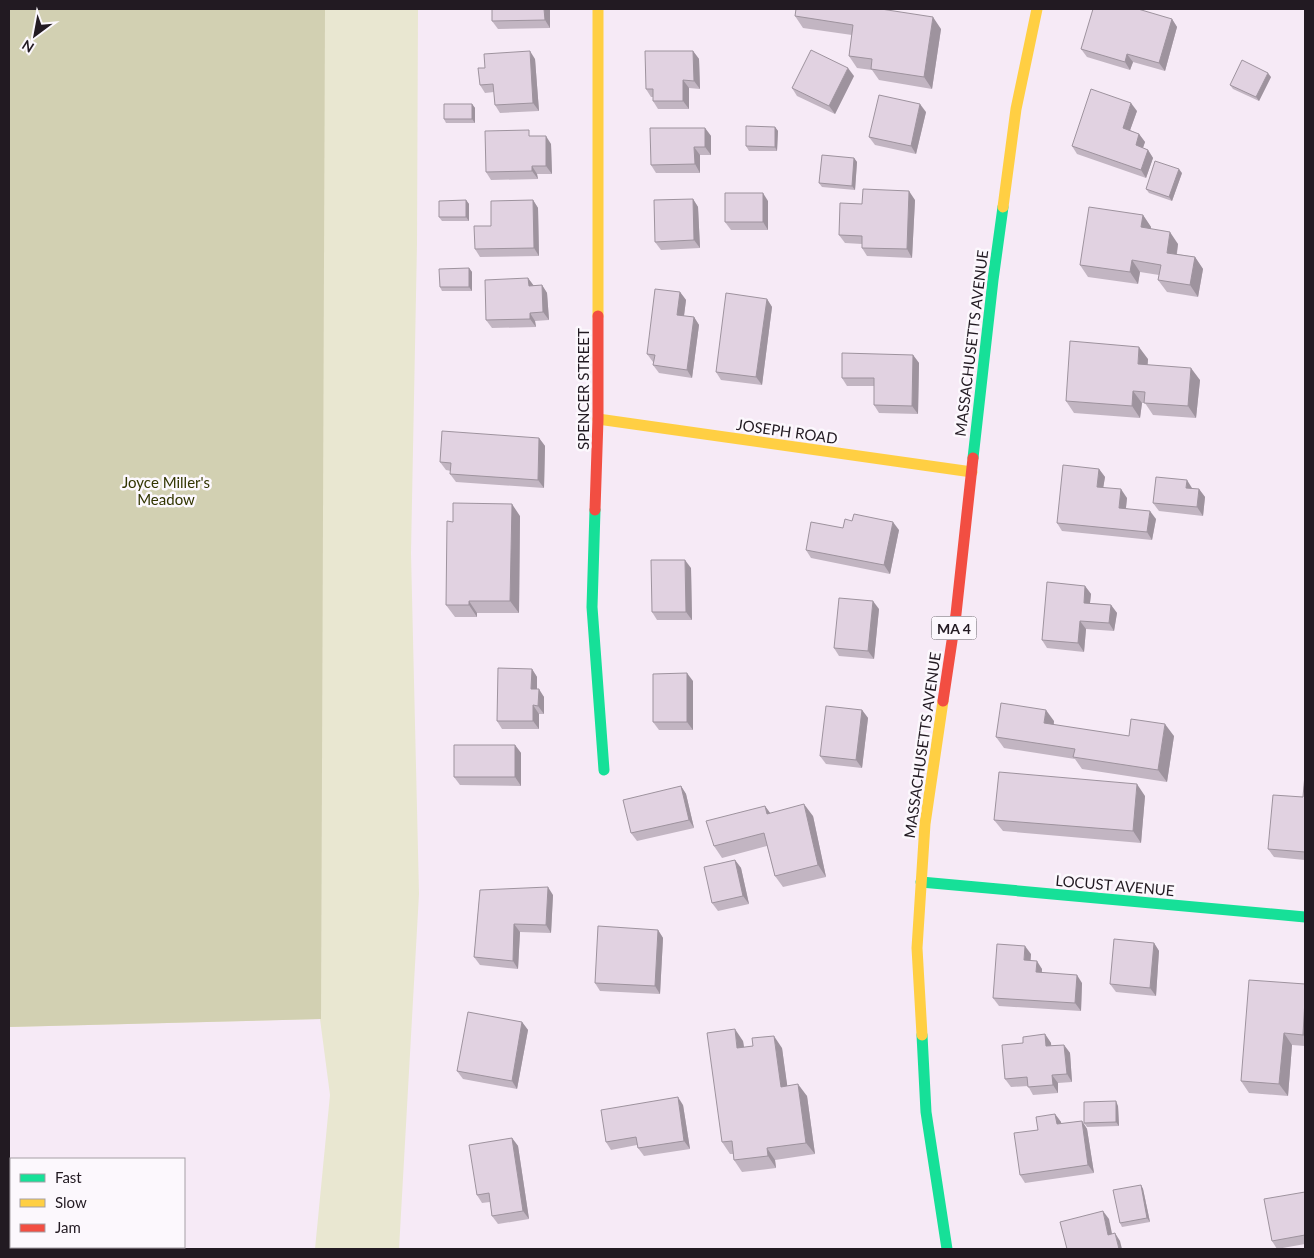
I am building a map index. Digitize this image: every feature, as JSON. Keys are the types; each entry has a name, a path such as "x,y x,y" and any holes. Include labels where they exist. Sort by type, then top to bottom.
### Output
{"street":[{"name":"SPENCER STREET","path":"598,9 598,419 592,607 604,770"},
{"name":"MASSACHUSETTS AVENUE","path":"947,1249 926,1112 917,948 925,824 956,614 993,280 1015,118 1037,9"},
{"name":"JOSEPH ROAD","path":"598,419 972,472"},
{"name":"LOCUST AVENUE","path":"921,882 1305,917"}],"green space":[{"name":"Joyce Miller's Meadow","path":"9,9 418,9 417,244 411,553 419,894 399,1249 315,1249 330,1095 320,1019 9,1027"},
{"name":"Joyce Miller's Meadow","path":"9,9 325,9 321,1019 9,1027"}],"building":[{"path":"492,9 544,9 545,20 492,21"},
{"path":"796,9 881,9 933,17 924,77 871,69 872,59 849,56 853,25 795,16"},
{"path":"1093,9 1138,9 1172,19 1159,63 1127,54 1125,62 1081,49"},
{"path":"811,50 848,68 829,106 792,88"},
{"path":"530,51 533,103 495,105 493,84 480,85 478,68 485,68 484,54"},
{"path":"645,51 693,51 694,81 683,80 683,101 653,101 653,89 646,89"},
{"path":"1242,60 1268,73 1256,97 1230,85"},
{"path":"1091,89 1131,103 1123,128 1139,134 1136,145 1148,150 1141,170 1072,146"},
{"path":"879,95 920,104 911,146 869,137"},
{"path":"444,104 472,104 472,119 444,119"},
{"path":"746,126 775,127 775,147 746,146"},
{"path":"650,128 705,128 705,147 694,147 695,164 651,165"},
{"path":"529,130 529,136 546,136 546,166 532,166 532,171 486,172 485,131"},
{"path":"822,155 854,158 852,186 819,183"},
{"path":"1155,161 1179,169 1169,197 1146,189"},
{"path":"863,189 909,191 907,249 862,248 862,236 839,235 840,203 862,204"},
{"path":"725,193 763,193 763,222 725,222"},
{"path":"693,199 694,240 655,242 654,200"},
{"path":"466,200 466,217 439,217 439,201"},
{"path":"533,200 534,248 475,249 474,226 491,226 491,201"},
{"path":"1089,207 1143,215 1141,227 1170,232 1167,253 1195,257 1190,285 1158,280 1161,265 1132,260 1130,272 1080,265"},
{"path":"469,268 469,287 440,287 439,269"},
{"path":"528,278 529,286 542,285 543,312 530,313 530,319 486,320 485,280"},
{"path":"655,289 680,292 677,315 694,317 687,370 653,365 655,355 647,354"},
{"path":"726,293 767,299 756,377 716,372"},
{"path":"1070,341 1139,347 1138,364 1191,368 1188,406 1144,403 1145,392 1133,391 1132,406 1066,401"},
{"path":"842,353 913,355 912,406 874,405 874,378 842,378"},
{"path":"442,431 539,438 538,480 450,474 451,463 440,462"},
{"path":"1063,465 1099,469 1097,487 1121,489 1119,508 1150,511 1147,532 1057,523"},
{"path":"1156,477 1187,480 1186,488 1199,489 1197,507 1153,503"},
{"path":"453,503 512,504 510,601 469,601 469,605 446,605 447,521 453,522"},
{"path":"854,514 893,522 884,565 806,550 811,522 843,528 845,519 852,521"},
{"path":"651,560 685,560 686,612 652,612"},
{"path":"1047,582 1085,586 1084,603 1111,605 1109,623 1080,621 1078,643 1042,640"},
{"path":"839,598 873,601 868,651 834,648"},
{"path":"498,668 532,669 531,689 539,689 538,706 533,705 533,721 497,721"},
{"path":"687,673 687,722 653,722 653,674"},
{"path":"1001,703 1046,710 1044,723 1129,736 1131,719 1165,724 1158,770 1073,757 1075,749 996,737"},
{"path":"826,706 862,710 856,760 820,756"},
{"path":"454,745 515,745 515,777 454,777"},
{"path":"999,772 1137,784 1133,831 994,820"},
{"path":"1305,774 1305,852 1268,849 1273,795 1303,797"},
{"path":"681,786 689,820 631,833 623,800"},
{"path":"804,804 818,865 775,876 764,833 714,846 706,821 765,806 767,814"},
{"path":"735,860 743,896 712,903 704,867"},
{"path":"548,887 546,925 514,924 513,961 474,957 480,890"},
{"path":"598,926 658,930 655,986 595,983"},
{"path":"1114,939 1154,943 1150,988 1110,984"},
{"path":"997,944 1025,946 1024,960 1037,961 1036,972 1077,975 1075,1003 993,998"},
{"path":"1249,980 1305,984 1303,1035 1284,1033 1279,1084 1241,1081"},
{"path":"468,1012 522,1022 512,1081 457,1071"},
{"path":"735,1029 737,1048 753,1046 752,1038 774,1036 781,1087 798,1084 806,1143 767,1148 768,1156 734,1160 732,1141 722,1142 707,1033"},
{"path":"1045,1034 1046,1046 1064,1045 1067,1074 1052,1075 1053,1085 1028,1087 1027,1077 1005,1079 1002,1045 1023,1043 1023,1037"},
{"path":"678,1097 684,1141 638,1148 636,1137 606,1142 601,1110"},
{"path":"1116,1101 1116,1122 1084,1123 1084,1102"},
{"path":"1055,1114 1057,1124 1082,1121 1088,1165 1020,1175 1014,1133 1038,1130 1036,1117"},
{"path":"512,1138 523,1211 492,1216 489,1193 477,1195 469,1145"},
{"path":"1141,1185 1147,1218 1120,1223 1113,1190"},
{"path":"1305,1192 1305,1235 1272,1241 1264,1199"},
{"path":"1103,1211 1108,1235 1115,1233 1119,1249 1067,1249 1060,1222"}],"traffic: fast":[{"path":"973,458 1003,207"},
{"path":"595,510 592,607 604,770"},
{"path":"921,882 1305,917"},
{"path":"922,1035 926,1112 947,1249"}],"traffic: slow":[{"path":"598,9 598,316"},
{"path":"1003,207 1016,109 1037,9"},
{"path":"598,419 972,472"},
{"path":"922,1035 917,948 925,824 943,701"}],"traffic: jam":[{"path":"595,510 598,419 598,316"},
{"path":"943,701 956,614 973,458"}]}
